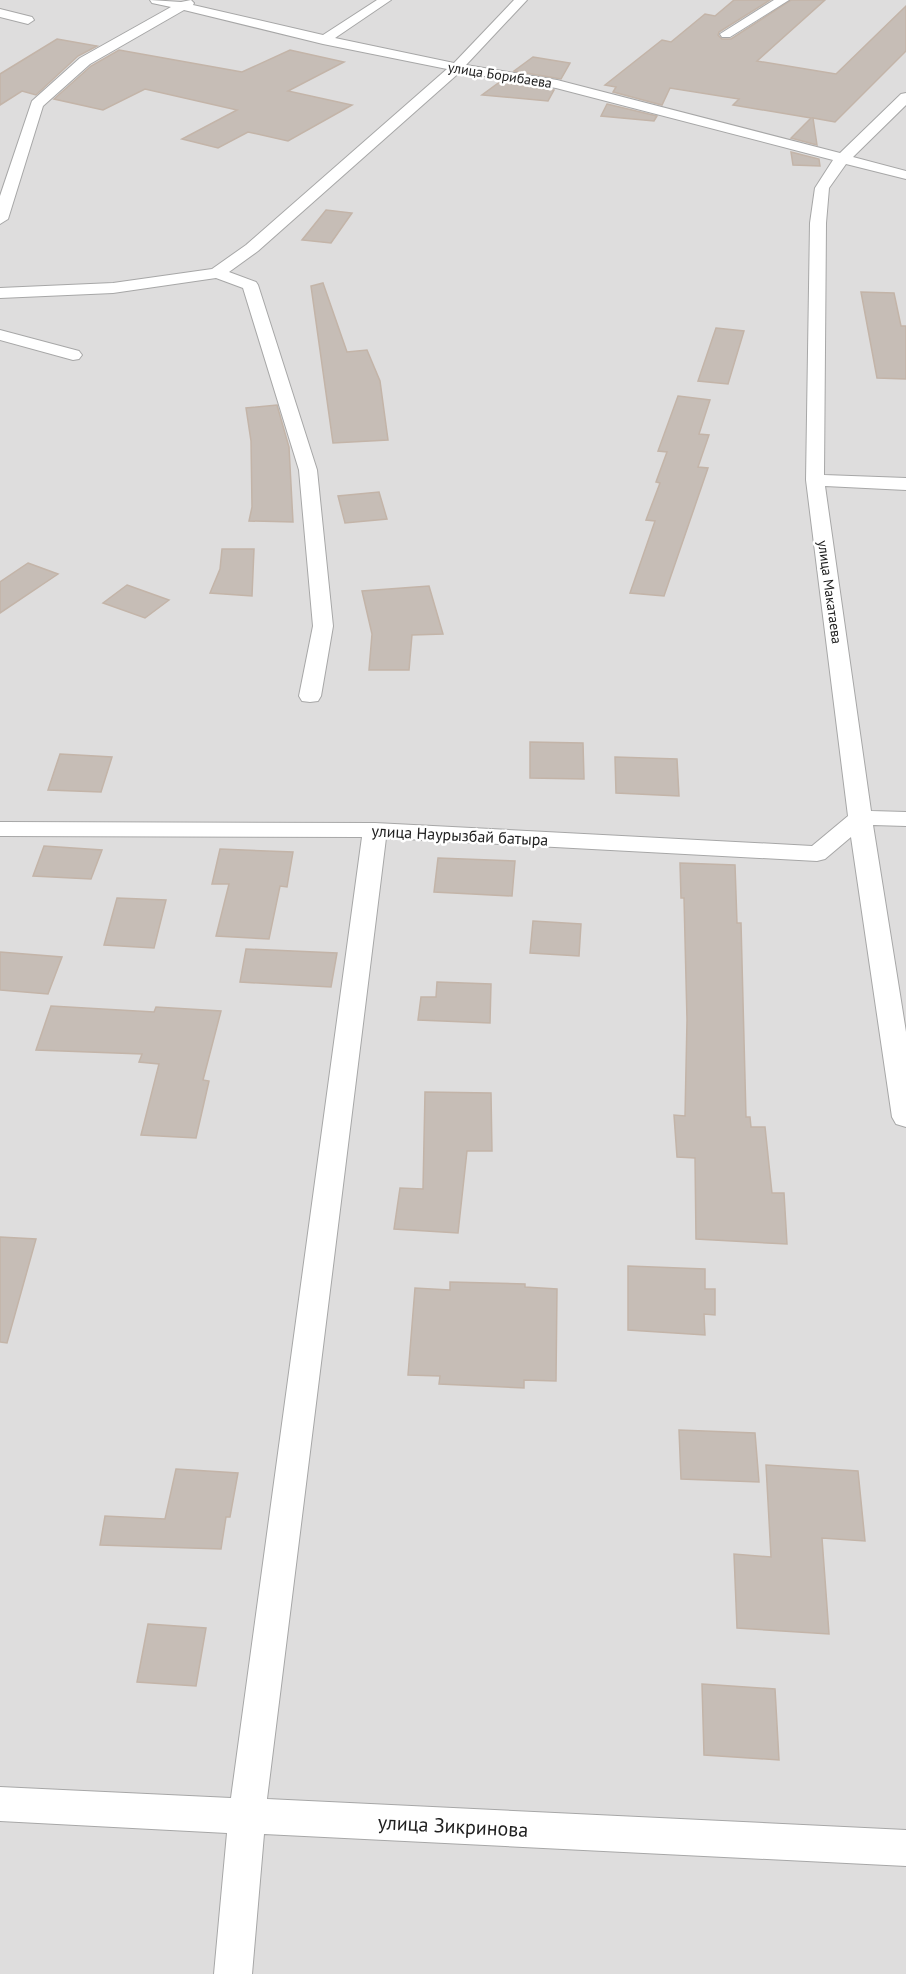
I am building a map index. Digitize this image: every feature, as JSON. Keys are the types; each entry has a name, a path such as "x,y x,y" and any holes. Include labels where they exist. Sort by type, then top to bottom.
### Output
{"street":[{"name":"улица Борибаева","path":"156,0 187,3 323,40 456,68 557,84 768,138 841,160 906,175"},
{"path":"323,40 385,0"},
{"path":"0,293 113,288 217,273 252,248 456,68 521,0"},
{"path":"726,34 783,0"},
{"path":"0,219 37,104 85,61 187,3"},
{"path":"0,13 28,20"},
{"name":"улица Макатаева","path":"906,97 841,160 822,188 818,223 815,480 860,818 906,1117"},
{"path":"217,273 250,285 308,470 323,626 310,696"},
{"path":"0,335 73,355"},
{"path":"815,480 906,484"},
{"path":"860,818 906,819"},
{"name":"улица Наурызбай батыра","path":"0,829 375,830 817,854 860,818"},
{"path":"233,1974 247,1816 375,830"},
{"name":"улица Зикринова","path":"0,1804 906,1848"}],"shaded area":[{"path":"0,0 906,0 906,1974 0,1974"}],"building":[{"path":"734,0 770,0 719,32 718,35 722,39 731,39 791,0 825,0 757,61 836,74 906,6 906,51 835,122 813,118 817,145 791,138 811,118 733,105 739,99 670,88 662,105 613,92 616,87 605,85 662,40 671,42 705,14 715,16"},
{"path":"57,39 97,46 78,56 36,95 22,91 0,105 0,74"},
{"path":"119,50 242,72 290,50 344,62 288,91 352,105 288,141 248,132 218,148 182,139 237,110 145,89 103,110 54,99 91,66"},
{"path":"533,57 570,63 561,79 514,71"},
{"path":"501,81 554,90 548,101 482,95"},
{"path":"607,104 657,116 654,121 601,116"},
{"path":"791,152 819,159 820,166 793,165"},
{"path":"326,210 352,213 331,243 302,240"},
{"path":"323,283 347,352 367,350 380,381 388,440 333,443 311,286"},
{"path":"861,292 894,293 901,326 906,326 906,379 877,378"},
{"path":"716,328 744,331 728,384 698,381"},
{"path":"678,396 710,400 699,434 709,435 698,467 708,468 664,596 630,593 655,521 646,520 660,483 656,482 667,452 658,451"},
{"path":"277,405 289,447 293,522 249,521 252,507 251,441 246,408"},
{"path":"379,492 387,519 345,523 338,496"},
{"path":"222,549 254,549 252,596 210,593 220,569"},
{"path":"28,563 58,574 0,613 0,582"},
{"path":"127,585 169,600 145,618 103,603"},
{"path":"429,586 443,634 412,635 409,670 369,670 372,634 362,591"},
{"path":"530,742 583,743 584,779 530,778"},
{"path":"60,754 112,757 101,792 48,790"},
{"path":"615,757 677,759 679,796 616,793"},
{"path":"44,846 102,850 91,879 33,876"},
{"path":"220,849 293,852 287,887 280,886 269,939 216,936 229,884 212,884"},
{"path":"438,858 515,861 512,896 434,892"},
{"path":"680,863 735,865 737,923 741,923 746,1117 750,1117 751,1127 765,1127 772,1193 784,1193 787,1244 696,1239 695,1158 677,1157 674,1115 685,1116 687,1020 684,898 681,898"},
{"path":"117,898 166,900 154,948 104,945"},
{"path":"533,921 581,924 579,956 530,953"},
{"path":"246,949 337,953 331,987 240,982"},
{"path":"0,952 62,957 48,994 0,990"},
{"path":"437,982 491,984 490,1023 418,1020 421,997 436,997"},
{"path":"51,1006 154,1012 156,1007 221,1011 203,1080 209,1081 196,1138 141,1135 159,1064 139,1062 142,1054 36,1050"},
{"path":"425,1092 491,1093 492,1151 467,1151 458,1233 394,1229 400,1188 423,1189"},
{"path":"0,1237 36,1239 7,1343 0,1342"},
{"path":"628,1266 705,1269 705,1289 715,1289 715,1315 704,1314 705,1335 628,1330"},
{"path":"450,1282 525,1284 525,1287 557,1289 556,1381 524,1380 524,1388 439,1384 440,1376 408,1375 415,1288 450,1290"},
{"path":"679,1430 755,1433 759,1482 681,1479"},
{"path":"766,1465 858,1471 865,1541 822,1538 829,1634 737,1628 734,1554 771,1557"},
{"path":"176,1469 238,1473 230,1517 226,1517 221,1549 100,1545 105,1516 165,1519"},
{"path":"148,1624 206,1628 196,1686 137,1682"},
{"path":"702,1684 775,1689 779,1760 704,1755"}]}
